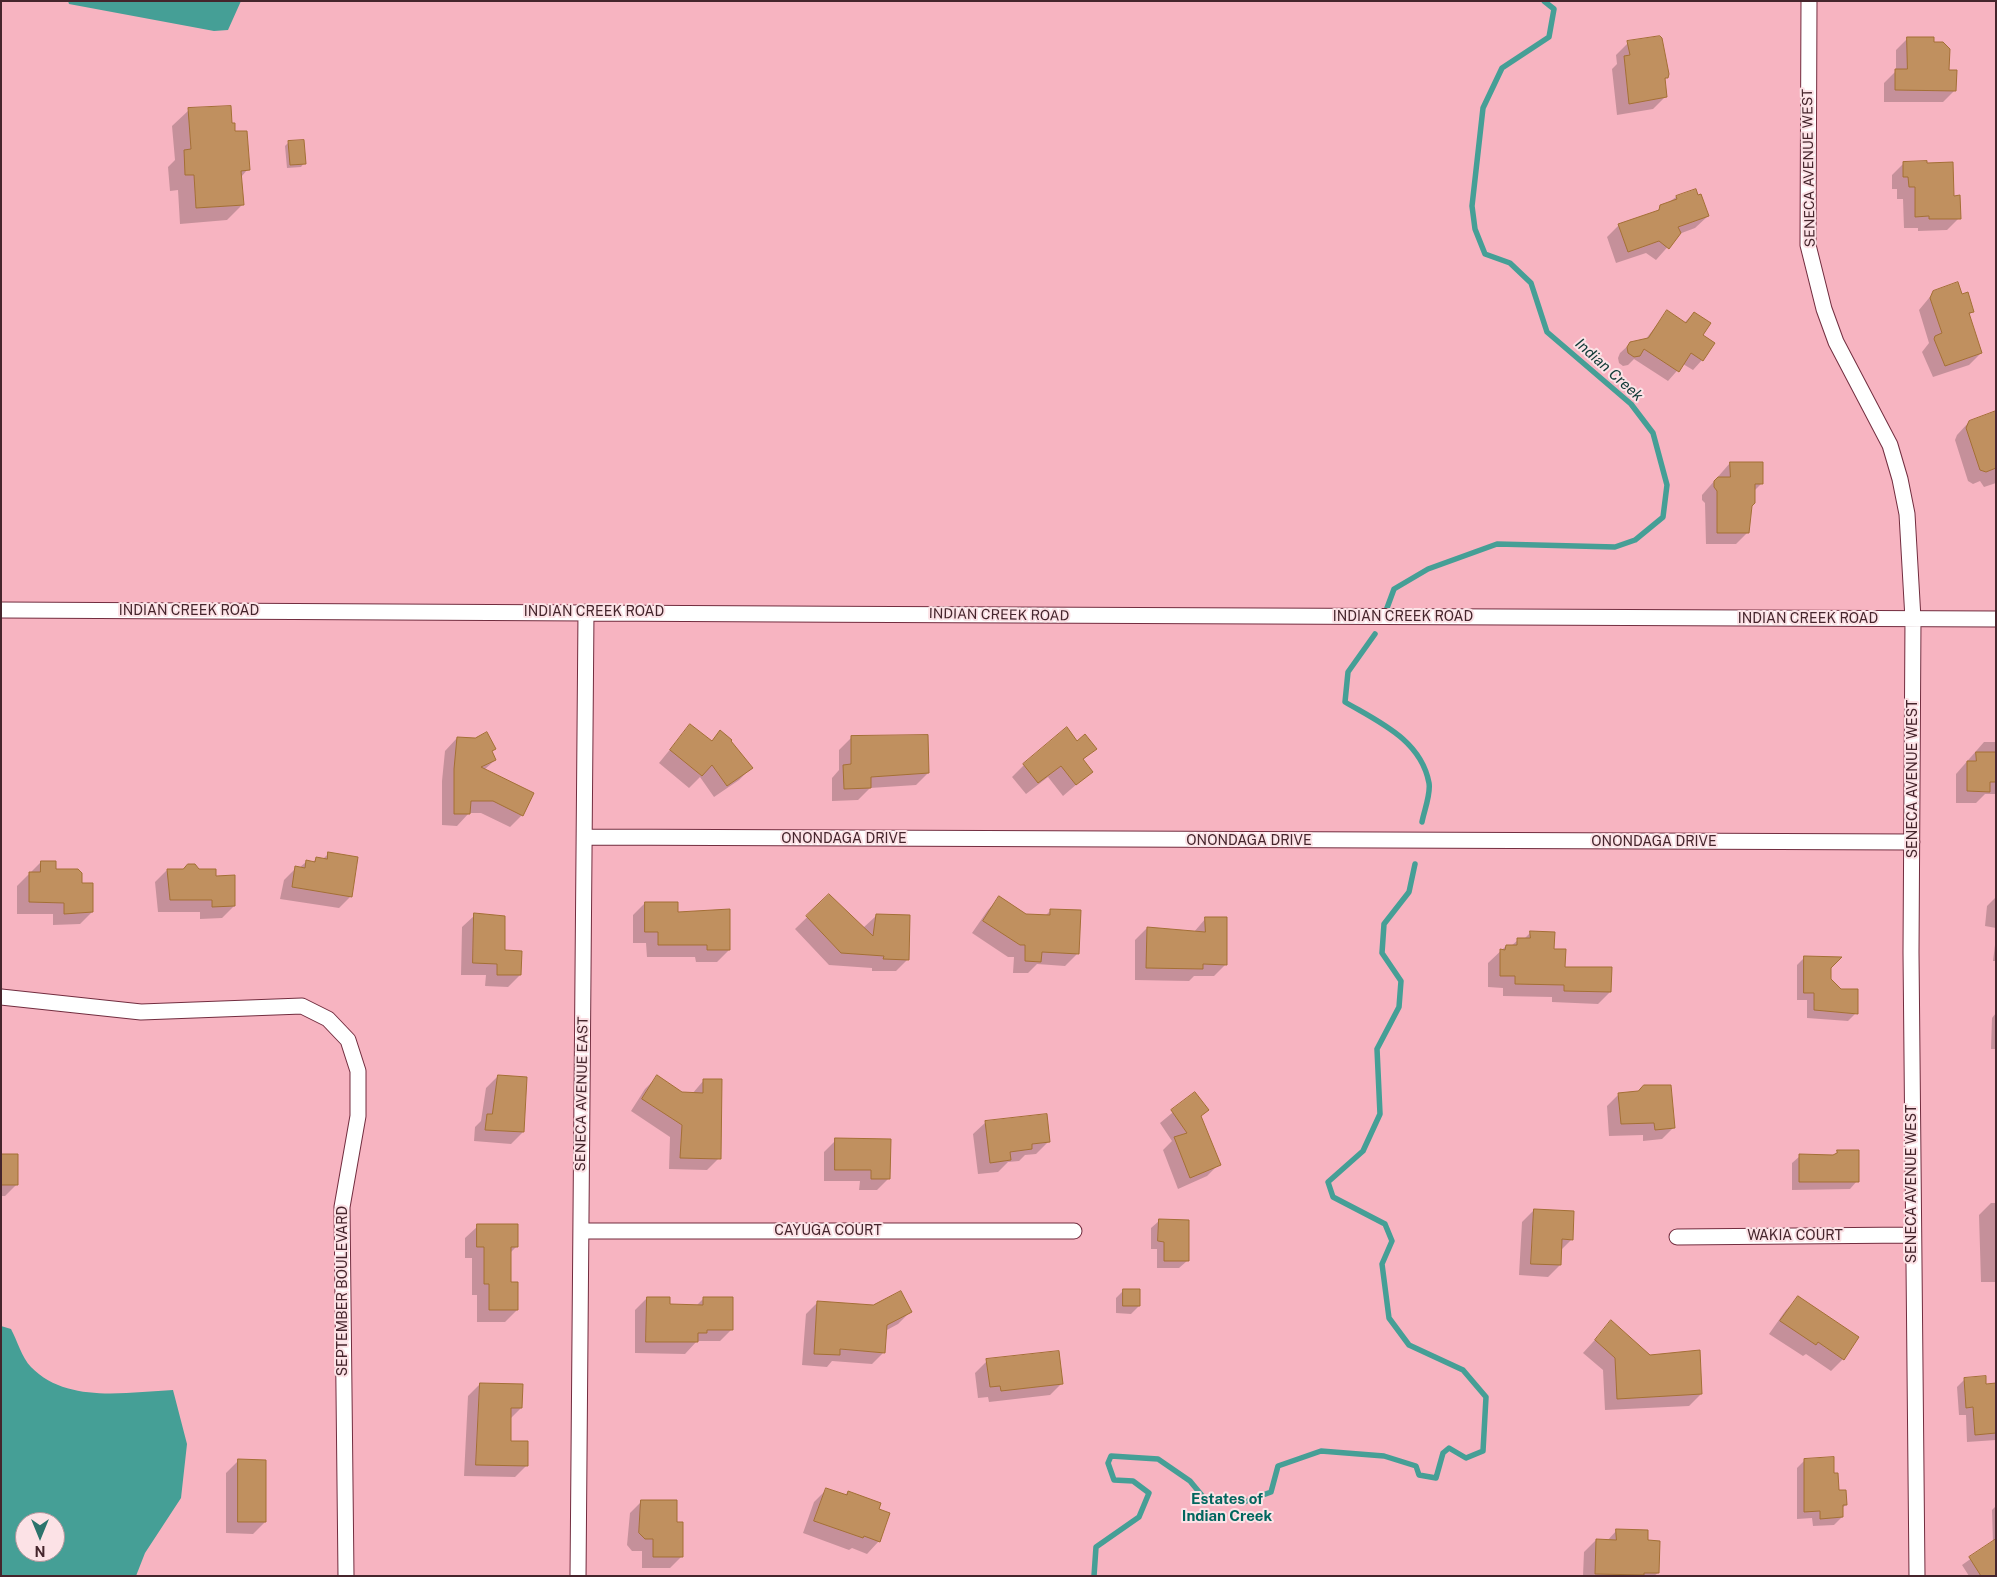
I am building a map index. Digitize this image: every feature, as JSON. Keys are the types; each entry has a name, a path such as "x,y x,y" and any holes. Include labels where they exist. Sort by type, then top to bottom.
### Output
{"street":[{"name":"SENECA AVENUE WEST","path":"1809,1 1808,245 1821,302 1836,342 1890,445 1900,479 1907,514 1913,619 1912,1235 1916,1576"},
{"name":"INDIAN CREEK ROAD","path":"1,610 586,612 1243,618 1996,619"},
{"name":"SENECA AVENUE EAST","path":"578,1576 586,612"},
{"name":"ONONDAGA DRIVE","path":"585,838 1912,842"},
{"name":"SEPTEMBER BOULEVARD","path":"1,997 141,1012 302,1006 328,1019 348,1040 358,1071 358,1116 342,1207 346,1576"},
{"name":"CAYUGA COURT","path":"581,1231 1074,1231"},
{"name":"WAKIA COURT","path":"1677,1237 1912,1235"}],"water":[{"path":"68,1 241,1 228,30 214,31 69,4"},
{"path":"1,1326 11,1329 22,1354 31,1367 46,1379 62,1386 98,1393 173,1390 187,1444 181,1498 145,1553 136,1576 1,1576"}],"building":[{"path":"1660,36 1669,74 1668,78 1665,78 1667,97 1629,104 1624,56 1630,55 1627,41"},
{"path":"1907,37 1934,37 1934,42 1943,42 1950,49 1949,70 1957,70 1956,91 1895,90 1895,69 1907,69"},
{"path":"231,106 232,123 235,123 235,131 247,131 250,170 241,171 244,205 196,208 194,175 185,175 184,150 191,149 188,108"},
{"path":"304,140 306,164 290,165 288,141"},
{"path":"1927,161 1927,163 1953,162 1954,196 1960,195 1961,219 1929,219 1929,216 1915,217 1915,187 1909,187 1908,177 1903,177 1903,162"},
{"path":"1696,189 1698,195 1701,194 1709,216 1678,227 1681,233 1669,249 1659,241 1628,252 1618,224 1659,210 1660,205 1677,199 1676,196"},
{"path":"1958,282 1962,294 1968,292 1974,312 1969,313 1982,353 1945,366 1934,339 1935,336 1942,333 1930,298 1933,291"},
{"path":"1667,310 1686,323 1694,312 1711,323 1703,335 1715,343 1703,361 1691,353 1679,372 1644,349 1640,356 1634,357 1628,353 1627,347 1630,342 1648,338"},
{"path":"1996,411 1996,468 1986,472 1980,470 1966,428 1969,421"},
{"path":"1730,462 1763,462 1763,484 1755,484 1755,503 1752,506 1749,533 1717,533 1717,491 1714,487 1714,481 1718,477 1730,477"},
{"path":"690,724 712,741 720,730 732,740 753,768 727,786 712,765 702,776 670,750"},
{"path":"1067,727 1077,741 1085,734 1097,749 1083,759 1093,772 1076,785 1061,766 1038,783 1023,764"},
{"path":"487,732 496,749 492,751 496,760 481,767 534,793 523,816 493,801 471,801 470,814 454,814 454,769 457,737 475,738"},
{"path":"928,735 929,773 871,777 871,788 844,789 843,765 851,764 851,736"},
{"path":"1976,752 1996,752 1996,782 1990,782 1990,792 1967,791 1967,761 1976,761"},
{"path":"328,852 358,857 352,897 292,887 295,866 305,868 306,860 315,862 316,857 327,859"},
{"path":"41,861 56,861 56,869 78,869 82,873 82,883 93,883 93,912 64,914 64,903 29,902 29,872 40,872"},
{"path":"188,864 195,864 199,869 216,869 216,876 235,875 235,906 212,907 212,900 170,900 167,869 183,869"},
{"path":"829,894 873,936 876,914 910,915 909,960 883,959 884,956 841,953 806,916"},
{"path":"999,896 1026,914 1050,915 1050,909 1081,910 1079,954 1042,952 1041,962 1025,961 1025,945 1020,945 983,921"},
{"path":"645,902 678,902 678,912 730,909 730,950 707,950 707,945 658,945 658,932 645,932"},
{"path":"474,913 505,916 505,950 522,951 521,975 497,975 497,964 473,963"},
{"path":"1205,917 1227,917 1227,965 1203,964 1203,969 1146,968 1147,927 1205,932"},
{"path":"1530,931 1555,932 1554,949 1566,949 1565,967 1612,967 1611,992 1564,991 1564,985 1515,984 1515,976 1500,976 1500,949 1505,950 1506,945 1517,945 1517,938 1530,938"},
{"path":"1804,956 1842,957 1831,968 1831,979 1841,989 1858,989 1858,1014 1814,1010 1814,993 1804,993"},
{"path":"498,1075 527,1077 524,1132 485,1130 487,1114 492,1114"},
{"path":"657,1075 682,1092 703,1093 703,1079 722,1079 721,1159 680,1158 682,1125 642,1099"},
{"path":"1644,1085 1671,1085 1675,1128 1655,1130 1654,1123 1621,1124 1618,1093 1638,1091"},
{"path":"1195,1092 1209,1110 1201,1116 1221,1165 1190,1178 1174,1137 1187,1133 1171,1110"},
{"path":"1047,1114 1050,1142 1032,1144 1032,1149 1010,1152 1011,1160 990,1163 985,1121"},
{"path":"835,1138 891,1139 890,1179 871,1179 871,1170 835,1170"},
{"path":"1837,1150 1859,1150 1859,1182 1799,1182 1799,1154 1833,1155 1837,1153"},
{"path":"1,1154 18,1154 18,1185 1,1185"},
{"path":"1534,1209 1574,1211 1573,1240 1562,1239 1561,1265 1531,1264"},
{"path":"1159,1219 1189,1220 1189,1261 1164,1261 1164,1242 1158,1241"},
{"path":"477,1224 518,1224 518,1247 511,1247 511,1282 518,1282 518,1310 489,1310 489,1284 484,1284 484,1247 477,1247"},
{"path":"1123,1289 1140,1289 1140,1306 1123,1306"},
{"path":"901,1291 912,1312 887,1325 885,1353 840,1349 840,1355 814,1354 817,1301 873,1305"},
{"path":"1798,1296 1859,1337 1844,1360 1818,1342 1816,1345 1780,1321"},
{"path":"647,1297 670,1297 670,1304 703,1305 703,1297 733,1297 733,1330 707,1330 707,1333 698,1333 698,1342 646,1342"},
{"path":"1611,1320 1650,1355 1700,1350 1702,1394 1617,1399 1615,1358 1595,1340"},
{"path":"1059,1351 1063,1384 1001,1391 1000,1386 990,1387 986,1359"},
{"path":"1986,1376 1986,1384 1996,1383 1996,1433 1975,1435 1973,1407 1966,1408 1964,1378"},
{"path":"480,1383 523,1384 522,1408 511,1408 511,1441 528,1441 528,1466 476,1465"},
{"path":"1834,1457 1834,1473 1838,1473 1839,1490 1846,1490 1847,1505 1843,1505 1843,1517 1820,1519 1820,1511 1804,1512 1804,1459"},
{"path":"238,1459 266,1460 266,1522 238,1522"},
{"path":"826,1488 847,1495 848,1491 881,1503 879,1509 890,1513 880,1542 814,1521"},
{"path":"641,1500 677,1500 677,1522 683,1522 683,1557 653,1557 653,1539 645,1539 639,1533"},
{"path":"1616,1529 1648,1530 1648,1540 1660,1541 1659,1573 1644,1573 1644,1575 1595,1574 1596,1539 1616,1540"},
{"path":"1996,1539 1996,1576 1981,1576 1969,1557"}],"waterway":[{"name":"Indian Creek","path":"1387,608 1394,589 1428,569 1497,544 1615,547 1635,540 1663,517 1667,485 1653,433 1631,404 1547,332 1531,283 1510,263 1485,254 1475,229 1472,206 1483,108 1502,68 1549,37 1554,9 1544,1"},
{"name":"Indian Creek","path":"1375,634 1348,672 1345,702 1397,734 1417,755 1429,783 1422,822"},
{"name":"Indian Creek","path":"1094,1576 1096,1547 1139,1517 1149,1493 1133,1481 1114,1480 1108,1463 1111,1456 1158,1459 1190,1481 1204,1498 1244,1502 1271,1492 1278,1466 1321,1451 1384,1456 1416,1466 1419,1475 1436,1478 1443,1453 1449,1448 1466,1458 1483,1451 1486,1397 1463,1370 1409,1345 1389,1318 1382,1264 1392,1241 1385,1224 1333,1197 1328,1182 1363,1151 1380,1114 1377,1049 1399,1007 1401,981 1382,953 1384,924 1409,892 1415,864"}],"district":[{"name":"Estates of Indian Creek","path":"1227,1508"}]}
